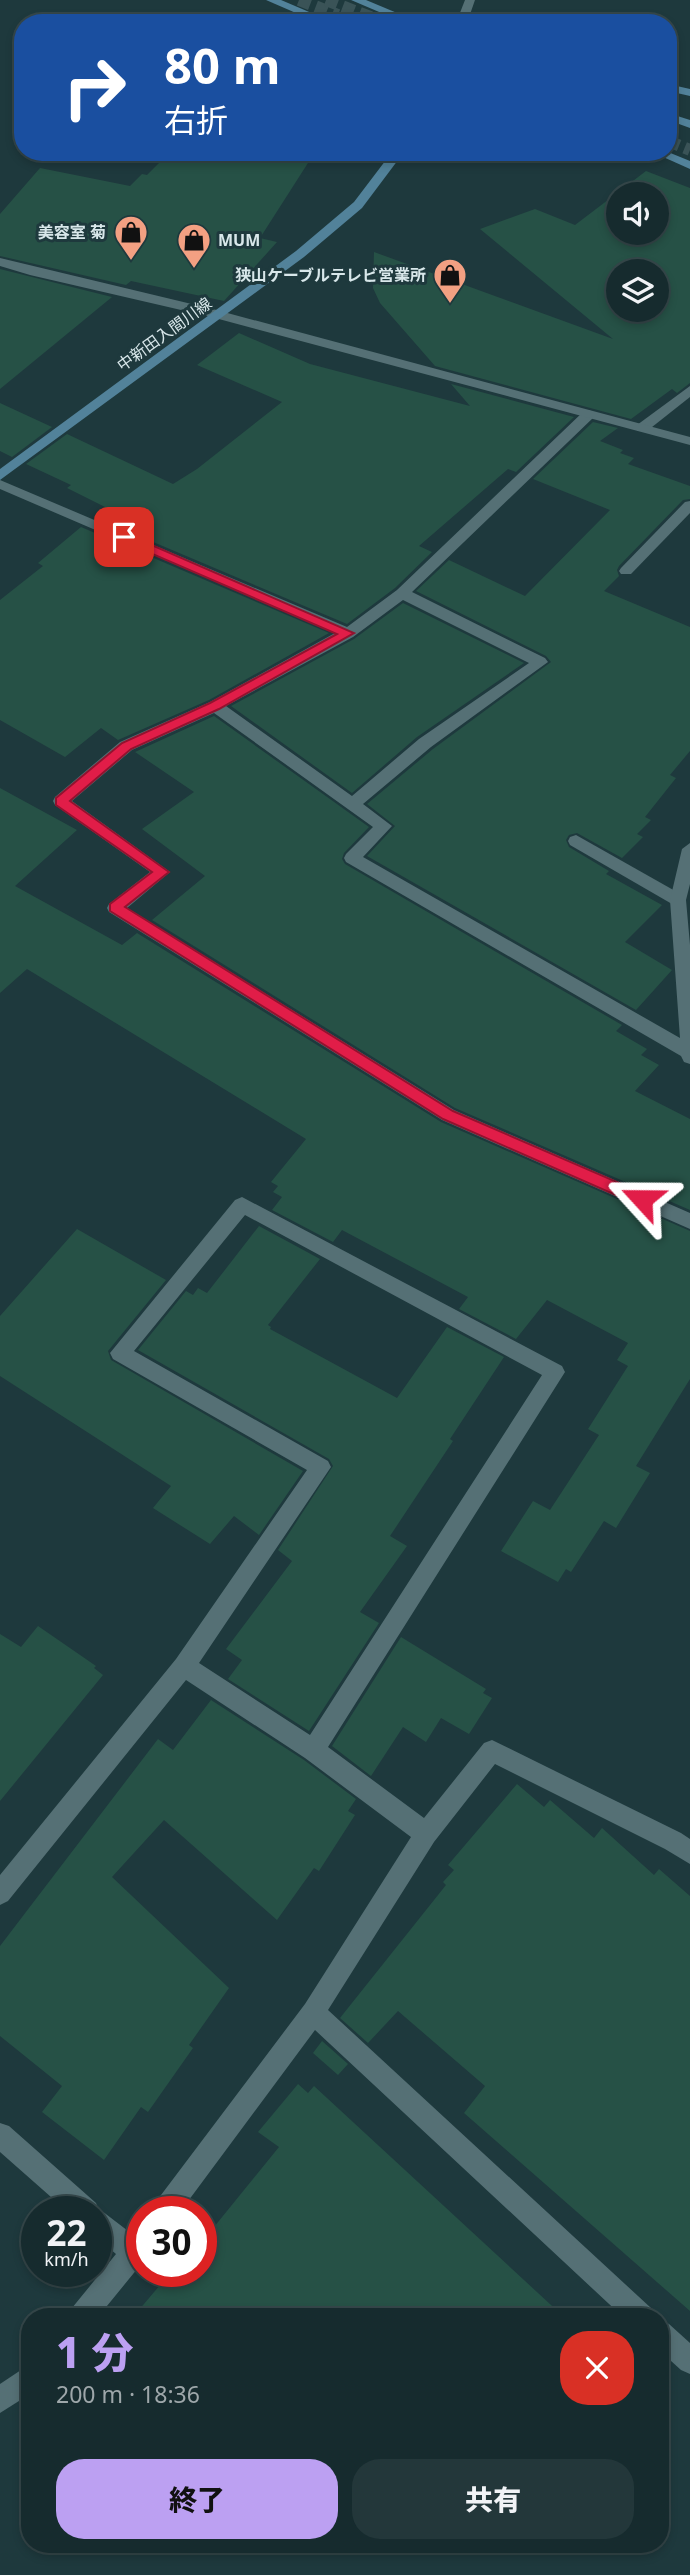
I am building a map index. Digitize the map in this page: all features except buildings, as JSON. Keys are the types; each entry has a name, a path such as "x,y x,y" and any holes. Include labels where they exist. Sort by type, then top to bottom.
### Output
{"main road":[{"path":"271,0 307,14"},
{"path":"356,0 393,14"},
{"name":"中新田入間川線","path":"0,476 300,254 358,205 391,161"}],"street":[{"path":"0,262 220,315 690,441"},
{"path":"642,428 690,390"},
{"path":"589,414 402,593 348,633 215,706 126,746 61,802 162,872 115,908 448,1115 690,1221"},
{"path":"0,484 348,633"},
{"path":"626,571 690,505"},
{"path":"352,804 425,743 540,662 402,593"},
{"path":"215,706 384,826 352,858 690,1055"},
{"path":"576,841 678,900"},
{"path":"689,855 678,900 690,1055"},
{"path":"0,1893 184,1666 321,1467 120,1353 242,1205 555,1372 313,1750"},
{"path":"184,1666 313,1750 426,1834"},
{"path":"176,2196 313,2012 426,1834 492,1751 673,1841 690,1853"},
{"path":"313,2012 632,2308"},
{"path":"0,2135 69,2196"},
{"path":"88,2308 126,2262"},
{"path":"669,2341 690,2361"},
{"path":"0,2400 21,2384"}],"tunnel":[{"path":"299,0 335,14"},
{"path":"326,0 363,14"},
{"path":"677,145 690,150"}],"place":[{"name":"美容室 菊","path":"131,262"},
{"name":"MUM","path":"194,270"},
{"name":"狭山ケーブルテレビ営業所","path":"450,305"}],"route":[{"path":"124,537 348,633 215,706 126,746 61,802 162,872 115,908 448,1115 642,1199"}]}
